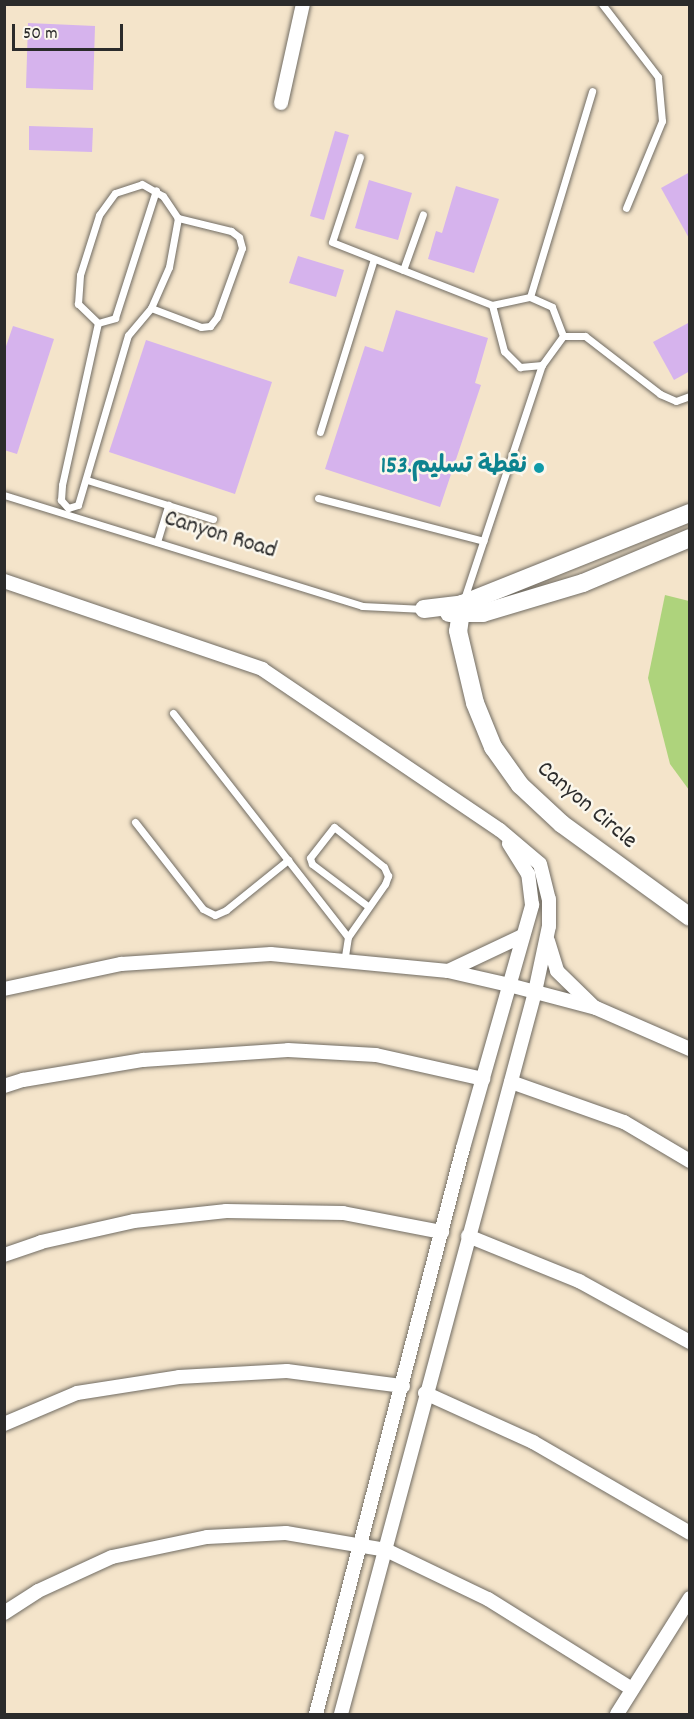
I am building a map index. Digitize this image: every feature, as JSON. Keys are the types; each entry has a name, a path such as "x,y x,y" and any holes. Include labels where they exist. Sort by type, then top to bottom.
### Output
{"main road":[{"name":"Canyon Road","path":"460,610 690,513"},
{"name":"Canyon Road","path":"424,609 483,613 583,583 690,538"},
{"name":"Canyon Circle","path":"460,610 458,631 475,703 493,747 520,785 562,824 690,917"}],"street":[{"path":"281,103 303,4"},
{"path":"4,581 262,669 500,830 540,864 549,899 548,950 557,971 596,1008"},
{"path":"316,1714 362,1546 442,1232 532,905 528,874 500,830"},
{"path":"341,1714 386,1550 425,1393 536,992 549,926"},
{"path":"448,971 522,936"},
{"path":"4,988 121,964 271,954 448,971 596,1008 690,1049"},
{"path":"4,1086 23,1080 142,1060 288,1050 376,1055 483,1079"},
{"path":"511,1082 624,1122 690,1161"},
{"path":"4,1255 40,1242 134,1221 226,1211 343,1214 442,1232"},
{"path":"468,1236 579,1281 690,1342"},
{"path":"4,1424 77,1393 179,1377 287,1371 403,1386"},
{"path":"425,1393 533,1442 690,1533"},
{"path":"4,1613 38,1591 111,1557 207,1537 286,1533 386,1550 488,1599 632,1689"},
{"path":"617,1714 690,1598"}],"lane":[{"path":"602,4 658,77 662,121 626,208"},
{"path":"530,297 592,91"},
{"path":"360,157 332,242 492,305 530,297 552,307 563,336"},
{"path":"98,323 78,304 80,275 99,215 115,193 142,184 156,190 178,218 231,231 239,237 242,248 217,317 210,326 201,327 151,308"},
{"path":"98,323 115,318 156,190"},
{"path":"403,270 423,214"},
{"path":"75,517 128,335 151,308 169,267 178,218"},
{"path":"320,432 374,259"},
{"path":"492,305 504,351 520,367 542,365"},
{"path":"58,512 98,323"},
{"path":"460,610 542,365 563,336"},
{"path":"563,336 585,336 660,394 676,401 690,396"},
{"path":"87,480 213,519"},
{"name":"Canyon Road","path":"4,495 362,606 424,609"},
{"path":"318,498 484,541"},
{"path":"61,500 68,508 78,505"},
{"path":"158,542 168,505"},
{"path":"173,713 348,937"},
{"path":"135,822 203,909 215,915 226,910 288,860"},
{"path":"344,962 348,937 369,907 385,884 388,876 384,867 334,827 310,858 312,864 369,907"}],"green space":[{"path":"665,595 689,601 689,790 670,764 648,678"}],"building":[{"path":"28,23 95,26 93,90 26,88"},
{"path":"29,126 93,128 92,152 29,150"},
{"path":"335,131 349,135 324,220 310,216"},
{"path":"690,172 690,240 661,188"},
{"path":"369,180 412,193 398,240 355,228"},
{"path":"456,186 499,199 474,273 428,259 436,231 442,233"},
{"path":"298,256 344,270 336,297 289,283"},
{"path":"396,310 488,338 475,383 481,385 440,507 325,469 365,346 383,352"},
{"path":"690,322 690,371 674,380 653,342"},
{"path":"13,326 54,339 17,454 4,450 4,352"},
{"path":"146,340 272,382 235,494 109,452"}],"place":[{"name":"نقطة تسليم.153","path":"539,468"}]}
